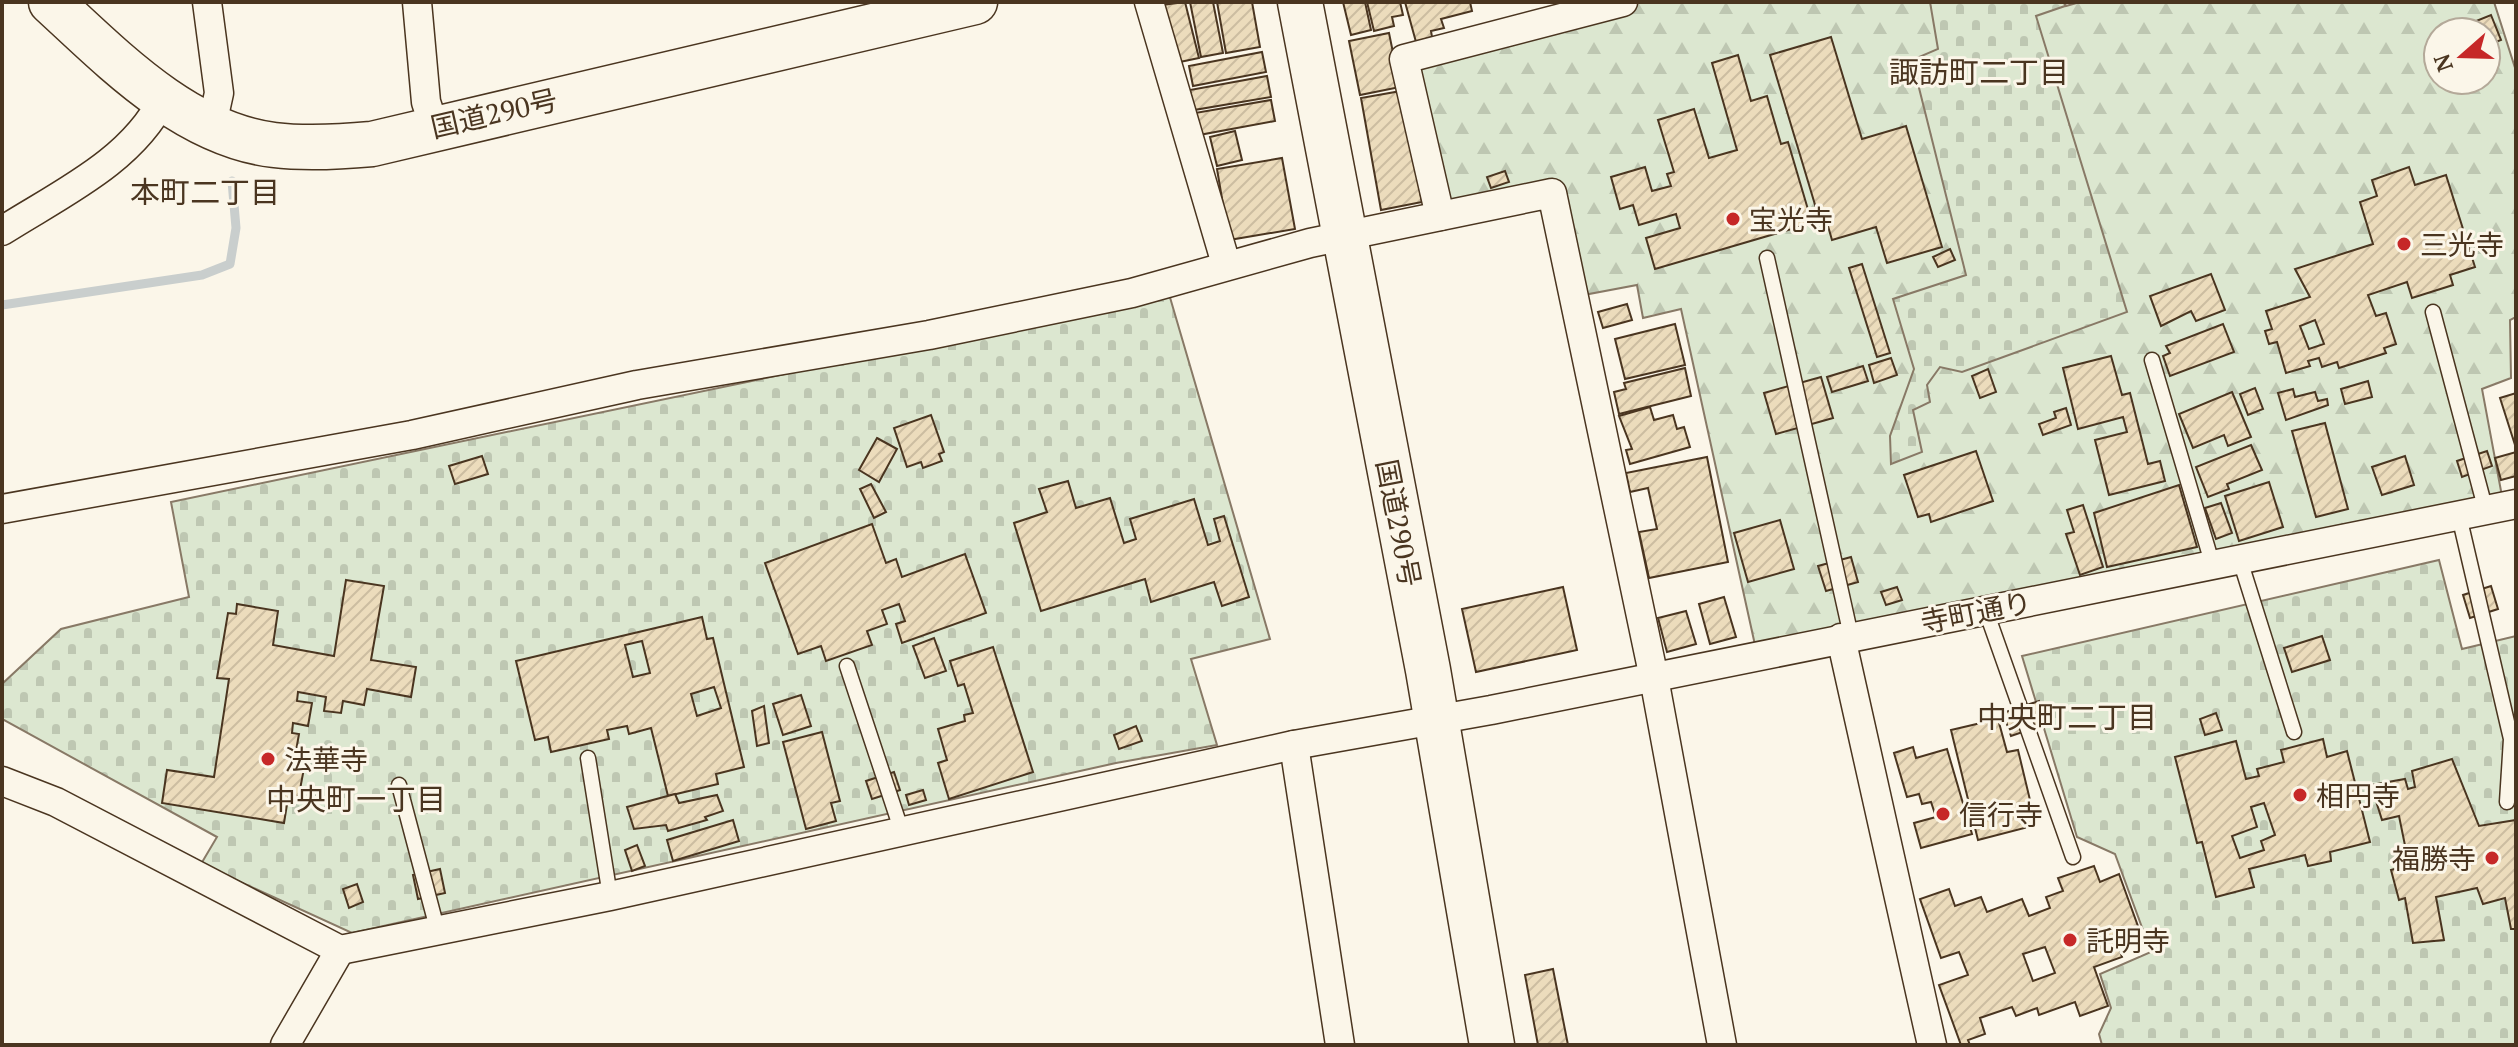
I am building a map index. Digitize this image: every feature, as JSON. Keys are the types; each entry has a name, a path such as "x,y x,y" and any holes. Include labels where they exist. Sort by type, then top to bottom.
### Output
{"highway":[{"name":"国道290号","path":"51,2 163,99 212,125 239,137 273,145 327,148 372,144 434,126 975,2"},
{"name":"国道290号","path":"1300,2 1342,237 1436,719 1492,1045"}],"street":[{"path":"207,2 219,93 212,125"},
{"path":"417,2 426,102 434,126"},
{"path":"1149,2 1226,264"},
{"path":"1440,216 1404,59 1623,2"},
{"path":"2,231 114,160 152,121 163,99"},
{"path":"2,509 412,435 637,385 929,335 1132,293 1226,264 1552,193 1654,678 1722,1045"},
{"name":"寺町通り","path":"340,950 610,896 1294,745 1654,678 2516,504"},
{"path":"1846,637 1932,1045"},
{"path":"1294,745 1340,1045"},
{"path":"2,781 56,802 340,950 285,1045"}],"lane":[{"path":"1767,258 1846,637"},
{"path":"2433,312 2511,739 2507,802"},
{"path":"2152,360 2294,732"},
{"path":"1986,611 2073,857"},
{"path":"847,666 902,832"},
{"path":"588,758 610,896"},
{"path":"399,785 438,932"}],"green space":[{"path":"1623,2 2064,2 2066,6 2080,2 2494,2 2498,16 2422,16 2422,96 2502,96 2502,27 2516,71 2516,317 2510,320 2511,378 2482,389 2504,507 1757,654 1681,309 1643,318 1637,285 1573,297 1552,193 1440,216 1404,59"},
{"path":"1930,2 2064,2 2065,6 2036,16 2127,312 1962,372 1940,367 1927,385 1930,402 1913,410 1922,452 1891,464 1890,436 1914,369 1893,299 1966,275 1912,60 1938,49"},
{"path":"1169,294 1270,639 1191,659 1217,745 1116,763 352,933 201,864 217,837 2,719 2,684 61,629 189,597 171,502"},
{"path":"2439,560 2462,649 2516,636 2516,1045 2102,1045 2099,1034 2111,1008 2100,974 2151,952 2115,854 2077,837 2022,656"}],"building":[{"path":"1185,2 1199,58 1175,63 1162,5"},
{"path":"1190,2 1213,2 1223,53 1201,57"},
{"path":"1217,2 1252,2 1260,47 1226,53"},
{"path":"1343,2 1365,2 1371,30 1351,35"},
{"path":"1367,2 1400,2 1403,15 1392,17 1394,26 1374,31"},
{"path":"1405,2 1470,2 1472,11 1441,19 1444,28 1431,31 1432,37 1416,42"},
{"path":"1389,33 1400,87 1360,95 1349,41"},
{"path":"1831,37 1862,139 1906,126 1942,247 1887,263 1876,227 1832,240 1828,226 1822,228 1770,55"},
{"path":"1262,52 1266,72 1193,86 1189,66"},
{"path":"1738,55 1751,101 1767,96 1781,144 1788,142 1812,223 1655,269 1646,238 1680,228 1676,214 1639,225 1633,205 1620,209 1611,177 1645,167 1652,191 1671,186 1667,174 1674,172 1658,120 1694,109 1709,158 1737,150 1712,63"},
{"path":"1267,76 1271,97 1194,110 1190,90"},
{"path":"1401,91 1422,202 1381,210 1361,98"},
{"path":"1271,100 1275,121 1199,135 1195,113"},
{"path":"1235,131 1242,160 1217,166 1210,137"},
{"path":"1282,158 1295,229 1229,240 1217,169"},
{"path":"2409,167 2415,185 2446,175 2475,267 2450,275 2453,285 2412,298 2407,282 2368,295 2376,316 2386,313 2396,344 2384,348 2386,353 2339,368 2337,362 2322,367 2319,358 2308,361 2310,366 2286,373 2277,342 2269,344 2265,331 2272,329 2266,311 2310,297 2295,269 2373,244 2360,202 2377,196 2372,180","holes":["2315,320 2324,344 2309,349 2300,326"]},
{"path":"1505,171 1509,182 1491,188 1487,177"},
{"path":"1950,249 1955,260 1938,267 1933,257"},
{"path":"1862,264 1890,353 1877,357 1849,268"},
{"path":"2211,274 2225,310 2196,321 2191,311 2161,326 2150,296"},
{"path":"1627,304 1632,320 1603,328 1598,312"},
{"path":"1675,324 1685,365 1625,379 1615,339"},
{"path":"2223,324 2234,352 2170,376 2163,356 2170,353 2166,346"},
{"path":"2111,356 2122,395 2130,393 2148,464 2160,461 2165,481 2109,495 2095,440 2127,432 2123,417 2078,429 2063,368"},
{"path":"1891,358 1897,375 1874,383 1869,365"},
{"path":"1863,366 1868,381 1832,392 1827,377"},
{"path":"1685,368 1691,396 1619,414 1614,392 1626,389 1624,383"},
{"path":"1988,369 1996,392 1980,398 1972,376"},
{"path":"1821,377 1833,418 1776,434 1764,393"},
{"path":"2368,381 2372,397 2345,404 2341,389"},
{"path":"2255,388 2263,409 2248,415 2240,394"},
{"path":"2293,389 2295,397 2315,392 2318,401 2327,399 2328,405 2286,420 2278,393"},
{"path":"2232,392 2251,437 2228,446 2224,435 2193,448 2179,414"},
{"path":"2516,393 2516,444 2515,445 2500,398"},
{"path":"1650,407 1654,420 1673,415 1677,429 1684,427 1690,447 1630,464 1626,450 1632,449 1619,416"},
{"path":"2066,408 2071,425 2043,435 2039,424 2056,418 2054,412"},
{"path":"931,415 944,452 939,454 942,461 923,468 921,462 907,467 894,428"},
{"path":"2325,423 2348,509 2316,517 2292,431"},
{"path":"877,438 897,449 879,482 859,470"},
{"path":"2251,445 2262,470 2227,484 2229,489 2208,497 2196,467"},
{"path":"1976,451 1993,501 1931,522 1929,514 1918,517 1904,475"},
{"path":"2487,451 2492,466 2462,477 2457,461"},
{"path":"2516,452 2516,476 2501,480 2495,458"},
{"path":"482,456 488,474 455,484 449,466"},
{"path":"2405,456 2414,485 2382,495 2372,467"},
{"path":"1707,457 1728,562 1649,578 1639,532 1657,529 1648,488 1630,492 1626,473"},
{"path":"1068,481 1076,508 1110,498 1124,543 1136,539 1130,519 1194,499 1208,545 1220,541 1214,519 1224,516 1249,597 1222,606 1214,582 1151,602 1145,579 1041,611 1014,523 1047,512 1039,489"},
{"path":"2269,482 2283,527 2239,541 2225,496"},
{"path":"871,484 886,512 874,518 860,489"},
{"path":"2179,485 2197,547 2107,567 2094,513"},
{"path":"2221,503 2232,533 2216,539 2205,508"},
{"path":"2083,505 2103,567 2080,575 2066,534 2074,532 2067,510"},
{"path":"1780,520 1794,569 1748,582 1734,533"},
{"path":"872,524 886,563 896,559 902,577 965,554 986,613 902,643 896,624 905,621 899,604 882,610 887,624 867,631 872,645 826,661 821,646 798,654 765,563"},
{"path":"1851,557 1858,582 1826,591 1818,566"},
{"path":"346,580 384,586 371,660 416,667 411,697 367,689 364,705 343,701 341,713 324,711 326,697 298,692 297,701 312,703 308,726 293,723 292,733 299,734 294,762 305,763 298,800 288,798 284,823 162,803 167,770 214,777 229,679 217,678 228,613 236,614 237,604 278,611 273,645 334,656"},
{"path":"2491,586 2498,609 2470,618 2463,595"},
{"path":"1563,587 1577,650 1476,672 1462,609"},
{"path":"1897,587 1902,600 1886,605 1881,592"},
{"path":"1724,597 1736,637 1710,644 1699,604"},
{"path":"1686,611 1696,644 1667,652 1658,618"},
{"path":"702,617 707,639 713,638 744,767 716,774 718,784 668,796 651,728 629,734 627,726 607,730 609,739 551,752 548,737 535,740 516,661","holes":["642,641 650,673 633,677 625,645","714,687 721,708 697,716 691,694"]},
{"path":"2322,636 2330,660 2292,672 2284,648"},
{"path":"934,638 946,671 925,678 913,646"},
{"path":"993,647 1033,772 949,799 938,763 947,760 938,729 965,721 964,715 973,713 964,684 958,686 950,661"},
{"path":"801,695 811,726 783,735 773,704"},
{"path":"2039,701 2046,724 2011,736 2003,713"},
{"path":"764,706 769,743 757,746 752,711"},
{"path":"2216,713 2222,730 2205,735 2200,719"},
{"path":"1998,719 2007,752 2018,750 2036,825 1978,840 1951,730"},
{"path":"1136,726 1142,741 1119,749 1114,735"},
{"path":"822,732 840,801 831,803 836,821 806,829 783,742"},
{"path":"2323,739 2327,757 2347,751 2370,842 2330,852 2331,861 2308,866 2305,855 2249,869 2254,887 2216,897 2202,842 2197,843 2175,757 2236,741 2246,779 2259,776 2257,769 2284,762 2281,750","holes":["2264,803 2275,835 2261,841 2264,850 2240,858 2232,836 2257,827 2251,807"]},
{"path":"1913,747 1916,758 1947,749 1972,834 1921,848 1914,823 1936,817 1931,802 1922,804 1919,794 1907,797 1894,753"},
{"path":"2452,759 2479,826 2516,820 2516,929 2511,929 2505,898 2483,904 2477,888 2436,897 2444,940 2413,943 2405,898 2399,900 2391,870 2409,865 2399,816 2382,820 2371,785 2405,779 2408,789 2415,787 2412,771"},
{"path":"894,772 900,790 872,799 866,781"},
{"path":"923,790 926,800 909,805 906,795"},
{"path":"675,794 679,803 717,795 723,811 705,817 707,820 668,831 666,825 634,829 627,807"},
{"path":"733,820 739,841 673,861 667,840"},
{"path":"637,845 645,866 632,871 625,850"},
{"path":"2094,866 2100,882 2119,874 2143,940 2119,948 2122,957 2094,967 2108,1006 2080,1016 2075,1002 2039,1015 2037,1008 2016,1016 2012,1007 1980,1018 1985,1034 1968,1040 1970,1045 1961,1045 1939,985 1968,975 1959,952 1941,958 1920,899 1949,889 1955,906 1981,897 1987,912 2022,899 2029,916 2050,908 2046,897 2063,891 2058,878","holes":["2045,947 2055,973 2033,981 2023,954"]},
{"path":"440,869 445,893 418,899 413,875"},
{"path":"357,884 363,902 349,908 343,889"},
{"path":"1553,969 1568,1045 1538,1045 1525,975"}],"waterway":[{"path":"2,305 202,275 230,264 236,228 232,181"}],"place":[{"name":"宝光寺","path":"1733,219"},
{"name":"三光寺","path":"2404,244"},
{"name":"法華寺","path":"268,759"},
{"name":"相円寺","path":"2300,795"},
{"name":"信行寺","path":"1943,814"},
{"name":"福勝寺","path":"2492,858"},
{"name":"託明寺","path":"2070,940"}],"district":[{"name":"諏訪町二丁目","path":"1979,72"},
{"name":"本町二丁目","path":"205,192"},
{"name":"中央町二丁目","path":"2067,717"},
{"name":"中央町一丁目","path":"356,799"}]}
